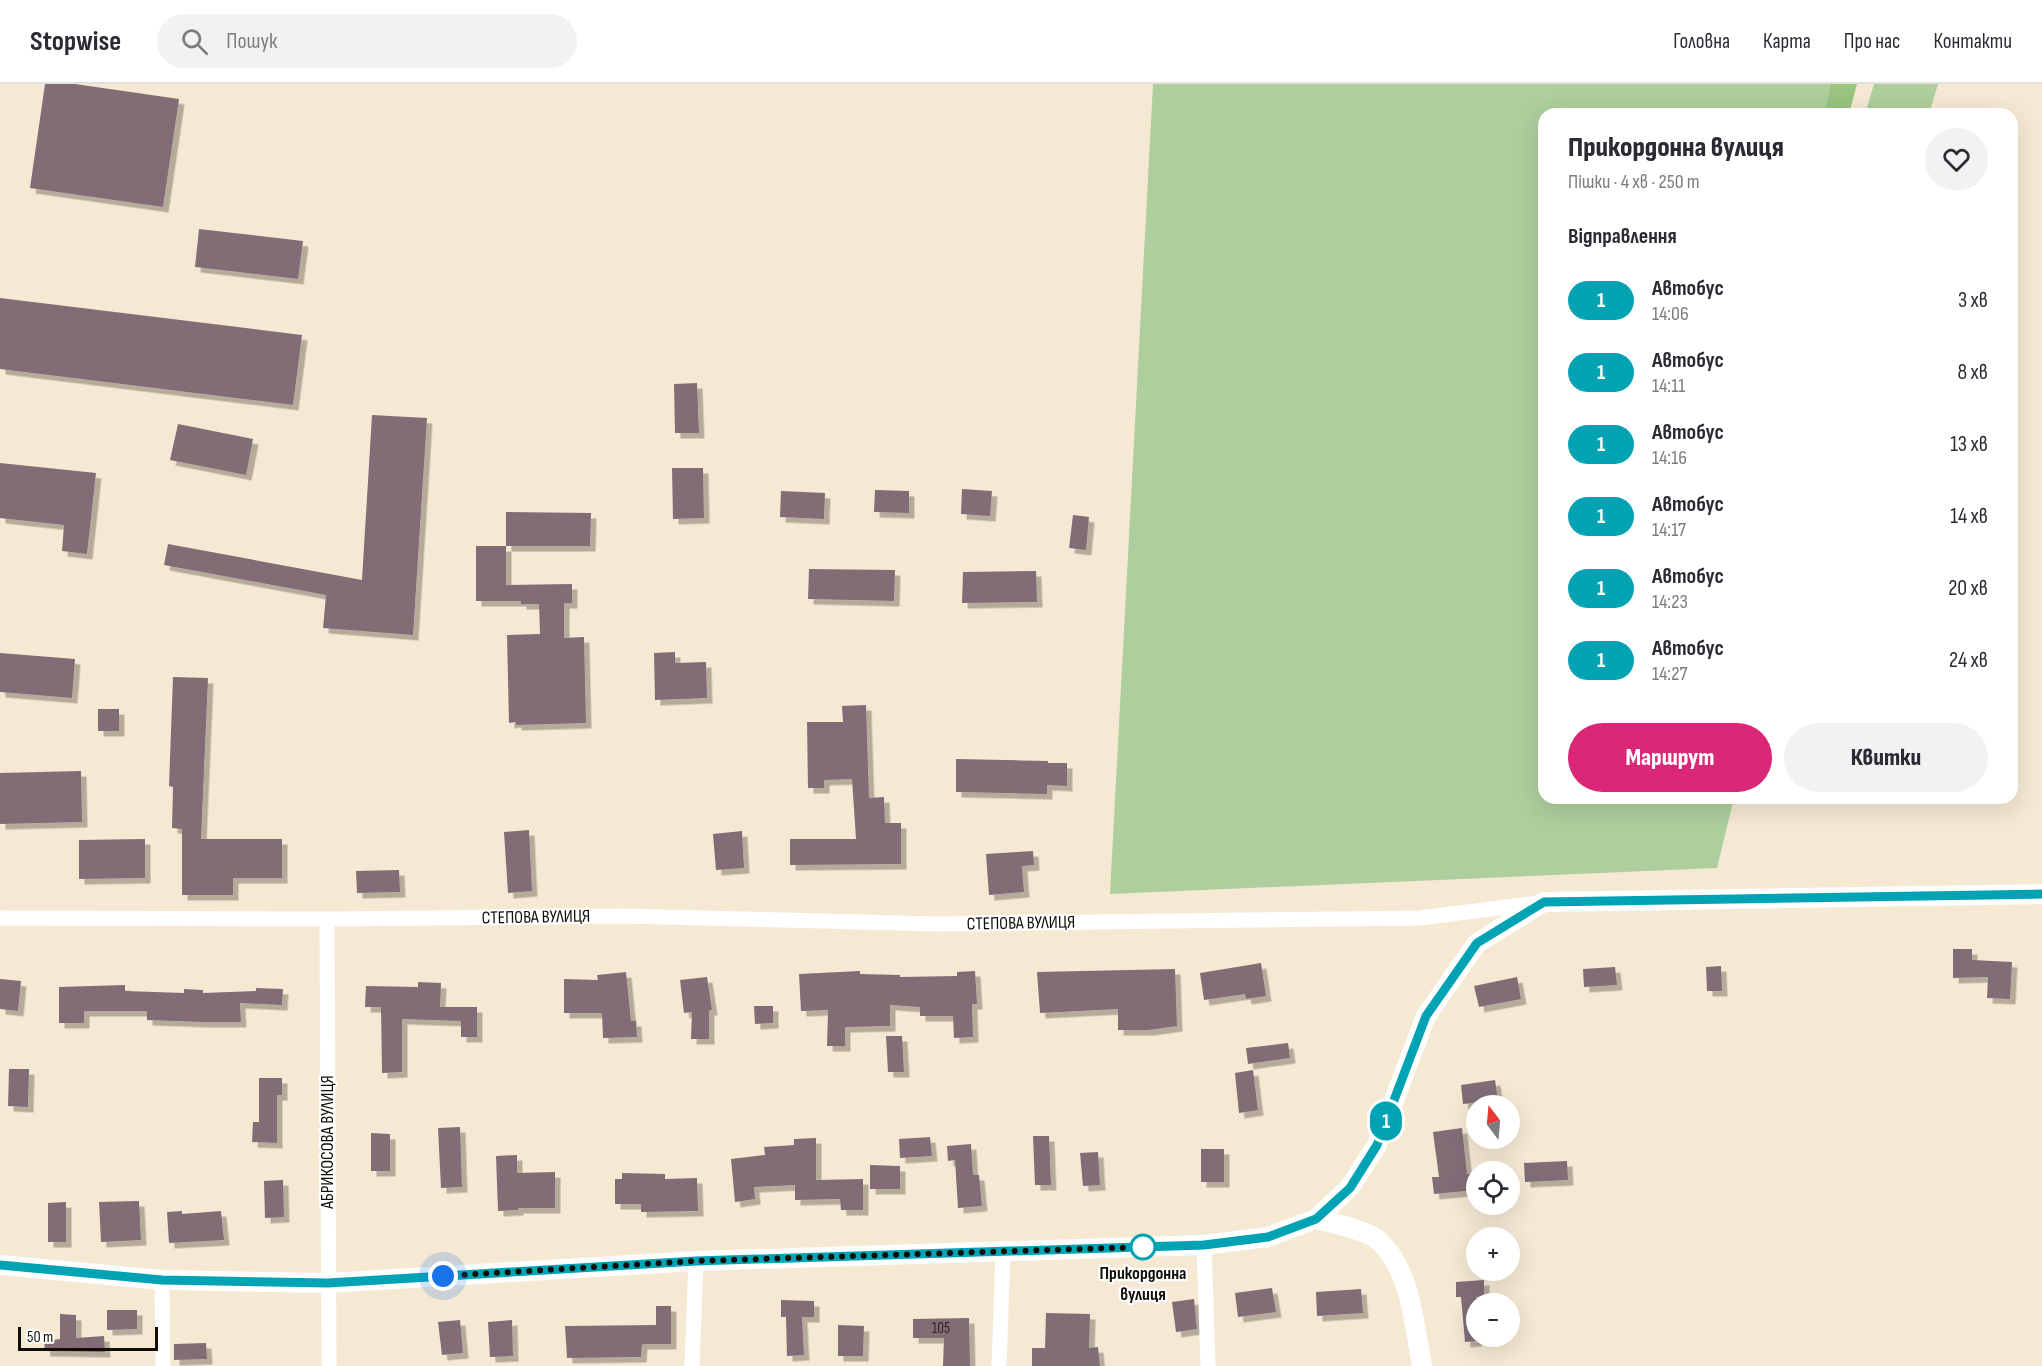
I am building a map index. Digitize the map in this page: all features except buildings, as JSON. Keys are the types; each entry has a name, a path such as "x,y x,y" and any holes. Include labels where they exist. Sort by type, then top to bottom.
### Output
{"street":[{"name":"СТЕПОВА ВУЛИЦЯ","path":"0,918 327,919 621,916 938,924 1365,919 1420,918 1544,902 2042,894"},
{"path":"0,1265 162,1280 328,1283 696,1261 1204,1245 1268,1237 1316,1219 1350,1188 1377,1145 1426,1016 1477,943 1544,902"},
{"name":"АБРИКОСОВА ВУЛИЦЯ","path":"327,919 329,1366"},
{"path":"1316,1219 1348,1227 1377,1239 1396,1264 1409,1292 1422,1366"},
{"path":"1204,1245 1208,1366"},
{"path":"999,1366 1004,1252"},
{"path":"692,1366 696,1261"},
{"path":"162,1280 163,1366"}],"green space":[{"path":"1153,84 1831,84 1825,108 1538,108 1538,804 1733,804 1717,868 1110,894"},
{"path":"1831,84 1857,84 1851,108 1825,108"},
{"path":"1874,84 1938,84 1931,108 1867,108"}],"bus line":[{"name":"1","path":"0,1265 162,1280 328,1283 696,1261 1204,1245 1268,1237 1316,1219 1350,1188 1377,1145 1426,1016 1477,943 1544,902 2042,894"}],"place":[{"name":"Прикордонна вулиця","path":"1143,1247"}],"route":[{"path":"443,1276 696,1261 1143,1247"}]}
